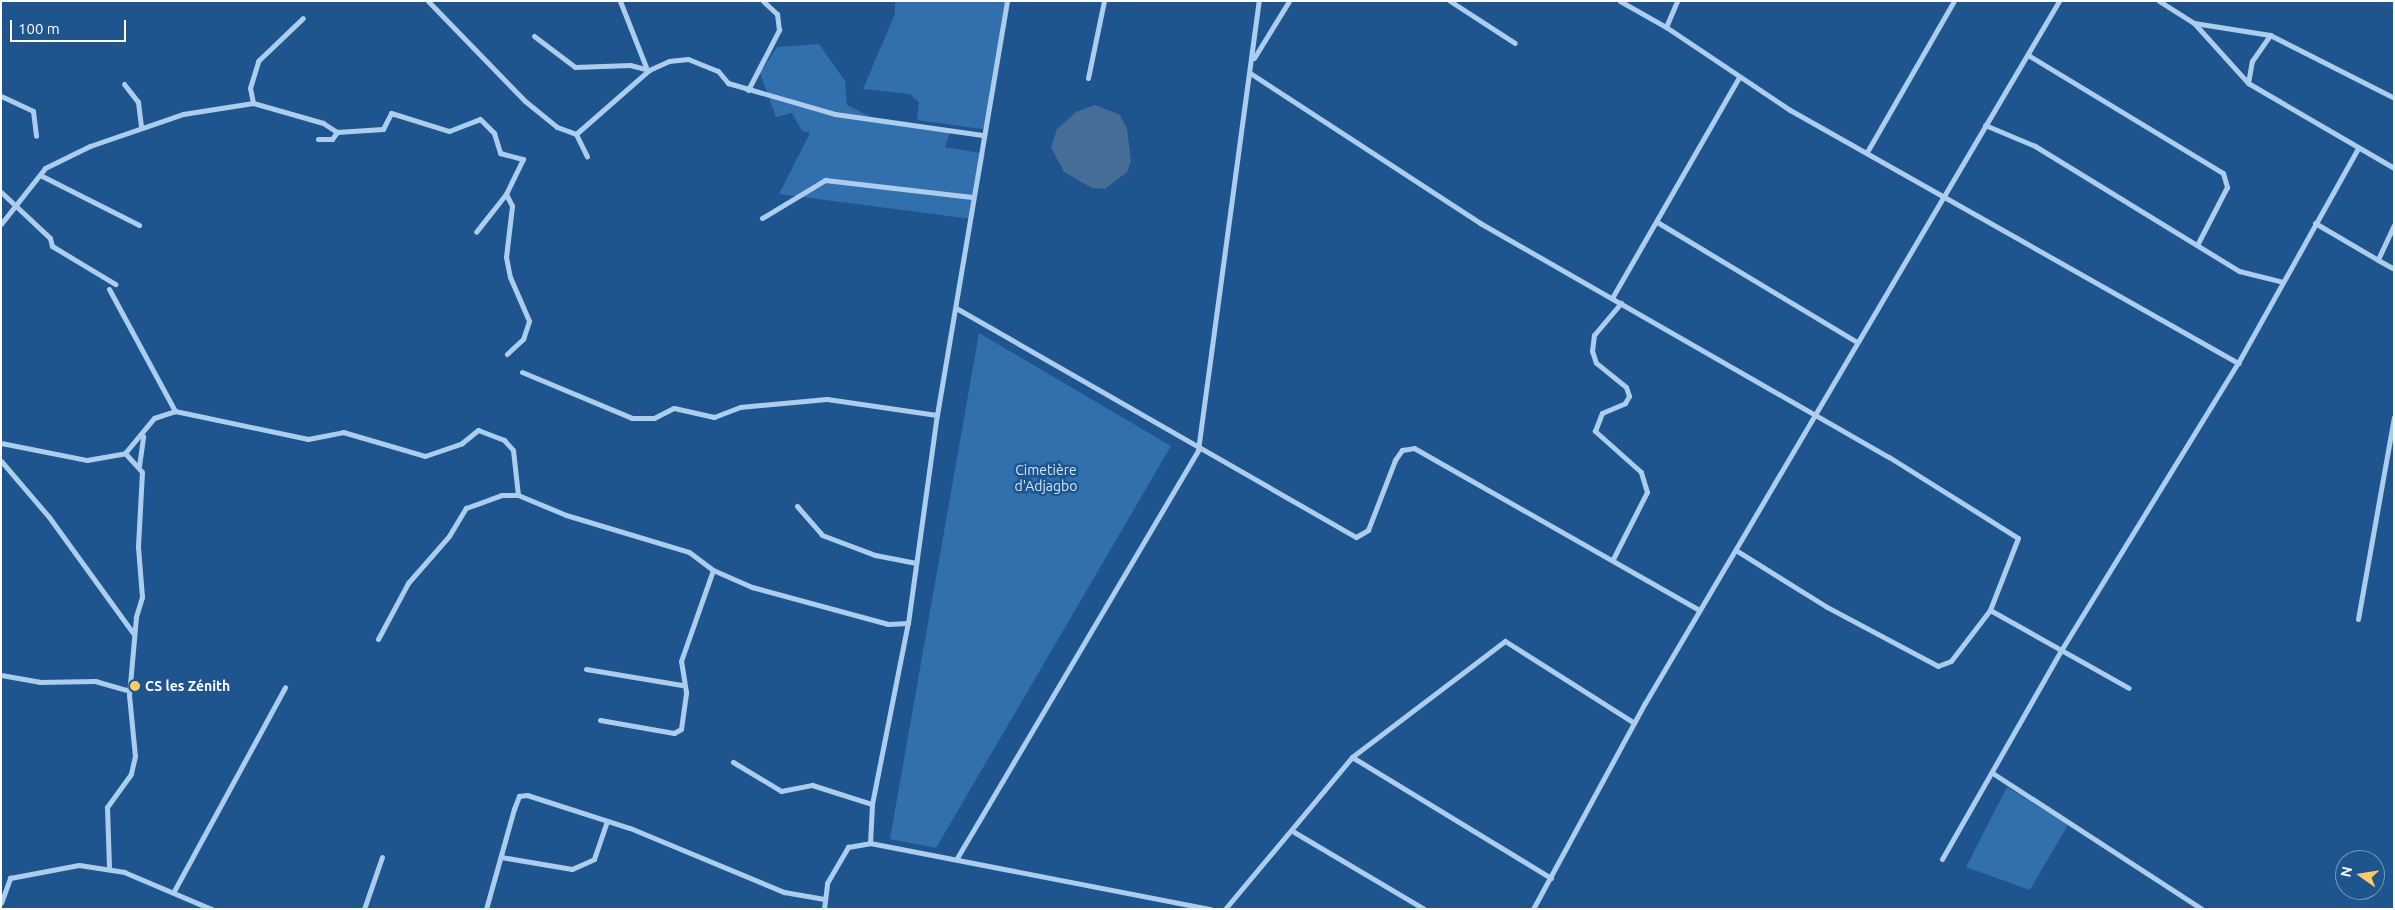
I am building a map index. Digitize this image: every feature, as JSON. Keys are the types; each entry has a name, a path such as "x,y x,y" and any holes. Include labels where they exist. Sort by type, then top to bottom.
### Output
{"street":[{"path":"428,1 526,101 557,127 576,134 587,157"},
{"path":"620,1 648,69"},
{"path":"748,90 779,30 777,14 763,1"},
{"path":"870,843 872,804 908,623 937,414 956,308 972,197 1007,1"},
{"path":"1088,78 1104,1"},
{"path":"957,858 1198,450 1259,1"},
{"path":"1252,61 1289,1"},
{"path":"1450,1 1515,43"},
{"path":"1620,1 1666,27 1739,77 2050,260 2238,363"},
{"path":"1666,27 1677,1"},
{"path":"1867,152 1954,1"},
{"path":"1533,909 1634,724 1700,610 1737,551 1855,341 1945,197 1985,125 2059,1"},
{"path":"2159,1 2194,23 2248,83 2394,168"},
{"path":"253,104 250,88 258,61 303,18"},
{"path":"2194,23 2270,35 2394,98"},
{"path":"2248,83 2252,61 2270,35"},
{"path":"534,36 575,67 648,69"},
{"path":"2028,55 2224,173 2227,187 2197,245"},
{"path":"576,134 648,69 669,61 688,59 748,90 835,114 983,135"},
{"path":"1250,73 1480,223 1815,414 2018,538 1990,610 1952,660 1938,666 1826,606 1737,551"},
{"path":"1612,298 1739,77"},
{"path":"124,84 138,102 141,127"},
{"path":"1,96 33,111 36,136"},
{"path":"1,224 14,204 40,175 90,146 183,114 253,104 337,132 383,129 391,112 449,131 480,119 494,133 500,153 523,159 506,194 476,232"},
{"path":"1985,125 2035,146 2239,271 2283,282"},
{"path":"318,139 332,138 337,132"},
{"path":"1942,859 1994,774 2060,652 2238,363 2314,223 2358,148"},
{"path":"40,175 139,225"},
{"path":"762,218 825,180 972,197"},
{"path":"1,192 50,238 52,246 115,284"},
{"path":"506,194 512,206 508,270 529,321 523,339 507,354"},
{"path":"1657,222 1855,341"},
{"path":"2314,223 2394,269"},
{"path":"2378,260 2394,225"},
{"path":"108,289 176,411"},
{"path":"1613,560 1647,492 1642,472 1596,431 1602,413 1625,403 1628,396 1626,387 1596,363 1592,351 1594,335 1621,303"},
{"path":"956,308 1198,450 1356,537 1368,530 1395,460 1402,450 1414,448 1700,610"},
{"path":"522,372 632,418 654,418 674,408 714,417 740,407 827,399 937,414"},
{"path":"1,443 87,460 125,453 143,435 154,418 176,411 308,439 343,432 425,456 462,443 478,430 504,440 513,450 518,495"},
{"path":"2358,619 2394,417"},
{"path":"109,868 107,807 134,765 129,691 134,633 142,597 139,466 143,435"},
{"path":"125,453 139,466"},
{"path":"1,461 49,516 134,633"},
{"path":"378,639 408,583 449,536 466,508 486,497 518,495 566,515 689,552 713,570 810,603 888,624 908,623"},
{"path":"797,506 822,535 876,554 916,563"},
{"path":"600,720 678,733 686,692 682,685 681,661 688,633 713,570"},
{"path":"1990,610 2060,652 2129,688"},
{"path":"1225,909 1294,832 1307,810 1352,757 1505,641 1634,724"},
{"path":"586,668 682,685"},
{"path":"1,675 39,682 95,682 129,691"},
{"path":"174,891 284,687"},
{"path":"1352,757 1551,878"},
{"path":"733,762 781,791 812,785 872,804"},
{"path":"1994,774 2202,909"},
{"path":"486,909 519,796 540,798 606,821 784,892 824,899"},
{"path":"501,857 572,869 594,859 606,821"},
{"path":"1294,832 1424,909"},
{"path":"824,909 824,899 836,864 848,847 870,843 957,858 1038,878 1211,909"},
{"path":"364,909 382,857"},
{"path":"1,903 14,877 79,865 109,868 174,891 211,909"}],"green space":[{"path":"895,1 1009,1 989,125 982,129 917,120 919,102 910,94 863,89 895,14"},
{"path":"819,44 845,81 847,105 875,119 950,131 945,147 985,154 972,219 779,194 810,133 802,131 792,113 776,117 760,73 777,47"},
{"name":"Cimetière d'Adjagbo","path":"979,333 1171,446 936,848 890,839"},
{"path":"2007,787 2068,825 2030,890 1966,867"}],"shaded area":[{"path":"1095,105 1120,115 1127,129 1131,161 1127,172 1105,189 1092,188 1064,172 1051,147 1057,129 1076,112"}],"place":[{"name":"CS les Zénith","path":"135,686"}]}
